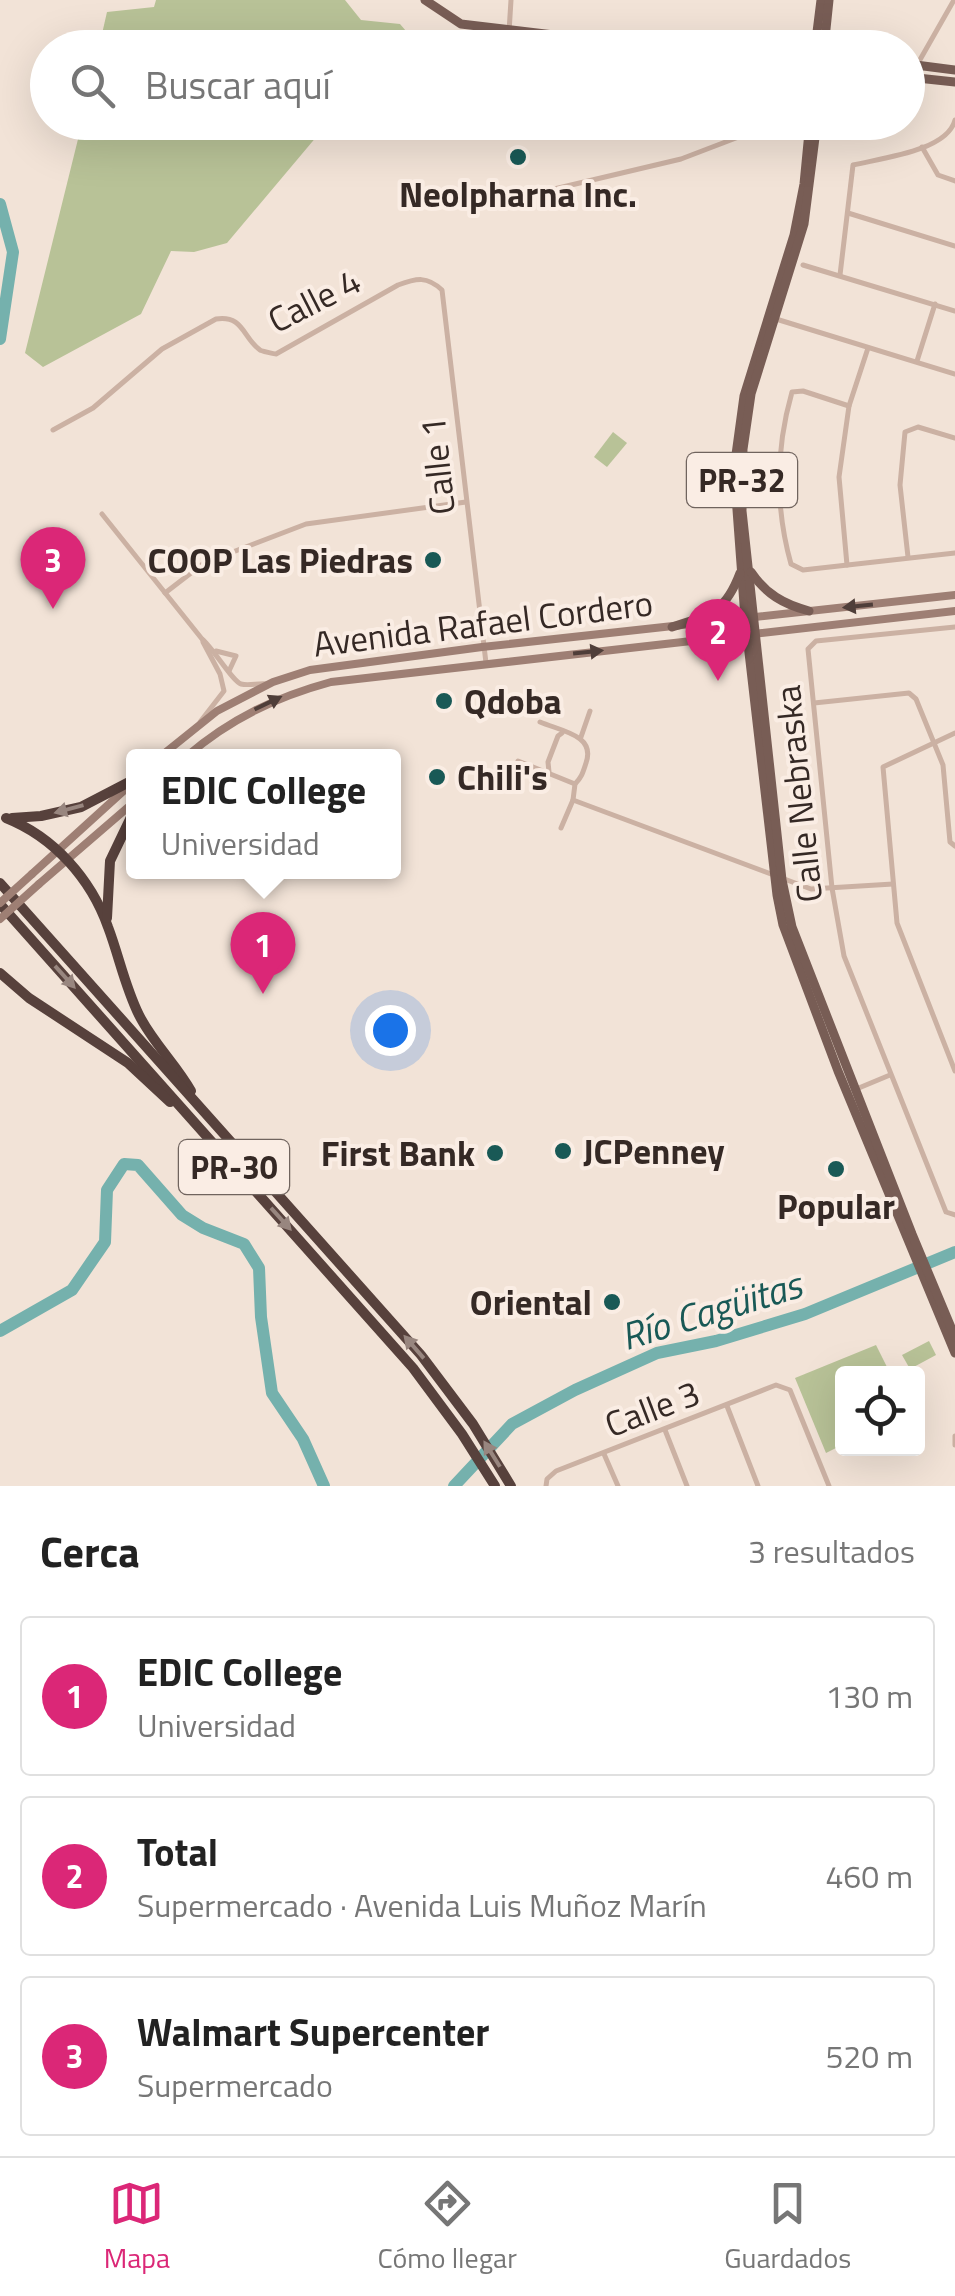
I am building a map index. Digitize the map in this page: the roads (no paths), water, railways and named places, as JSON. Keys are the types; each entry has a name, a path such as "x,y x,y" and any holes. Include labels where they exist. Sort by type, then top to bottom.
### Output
{"highway":[{"path":"3,817 41,816 82,807 126,785"},
{"path":"3,817 35,830 59,850 90,891 108,924 128,989 145,1026 183,1076 202,1109"},
{"path":"108,924 106,880 126,827"},
{"name":"PR-30","path":"0,883 420,1355 473,1424 510,1485"},
{"name":"PR-30","path":"0,903 413,1368 462,1434 494,1486"},
{"path":"0,973 29,998 110,1050 190,1117"}],"main road":[{"path":"425,0 461,24 497,30"},
{"path":"821,0 823,30"},
{"path":"825,30 829,0"},
{"path":"925,66 955,70"},
{"path":"925,78 955,82"},
{"name":"PR-32","path":"812,140 804,224 772,318 744,435 745,569 779,879 792,927 851,1092 955,1353"},
{"path":"672,627 722,608 745,569 766,592 809,611"},
{"name":"Avenida Rafael Cordero","path":"170,749 217,711 268,684 310,670 482,647 955,596"},
{"name":"Avenida Rafael Cordero","path":"196,749 231,722 289,693 331,682 955,611"},
{"path":"0,903 126,788"},
{"path":"0,919 126,809"},
{"name":"PR-32","path":"940,1312 955,1337"}],"street":[{"path":"509,30 511,0"},
{"path":"925,44 954,0"},
{"path":"840,275 854,165 940,142 952,130 955,120"},
{"path":"550,190 681,159 729,140"},
{"path":"922,147 938,175 955,181"},
{"path":"847,213 955,246"},
{"path":"803,265 955,310"},
{"name":"Calle 4","path":"54,430 94,408 162,349 216,319 239,323 261,350 276,354 398,285 418,278"},
{"name":"Calle 1","path":"418,278 432,281 442,290 486,663"},
{"path":"917,362 935,304"},
{"path":"772,318 955,374"},
{"path":"847,564 840,476 850,406 868,348"},
{"path":"850,406 803,391 792,392 784,422 778,478 791,564 804,570 955,553"},
{"path":"908,558 900,485 906,432 918,426 955,438"},
{"path":"165,593 204,563 306,524 466,502"},
{"path":"102,514 202,639 216,651 234,680 244,685 268,684"},
{"name":"Calle Nebraska","path":"955,626 816,641 808,649 832,888 844,956 946,1212 955,1215"},
{"path":"200,724 224,692 220,674 202,639"},
{"path":"216,651 236,656 229,671"},
{"path":"814,703 909,693 916,699 942,765 950,842 955,846"},
{"path":"581,738 590,712"},
{"path":"540,722 581,738 590,753 561,828"},
{"path":"551,774 548,762 558,736 564,732"},
{"path":"955,733 883,767 898,923 955,1071"},
{"path":"518,761 575,784"},
{"path":"572,800 810,889 893,884"},
{"path":"851,1092 891,1075"},
{"name":"Calle 3","path":"546,1486 547,1479 556,1471 776,1385 790,1390 828,1486"},
{"path":"726,1406 758,1486"},
{"path":"665,1430 687,1486"},
{"path":"955,1436 955,1446"},
{"path":"604,1454 618,1486"}],"waterway":[{"path":"0,204 13,252 0,339"},
{"name":"Río Cagüitas","path":"0,1331 72,1290 105,1242 107,1190 124,1164 138,1165 182,1215 244,1244 259,1268 261,1317 272,1393 303,1439 324,1486"},
{"name":"Río Cagüitas","path":"454,1486 512,1424 575,1390 657,1353 716,1341 805,1314 955,1252"}],"place":[{"name":"Neolpharna Inc.","path":"518,157"},
{"name":"COOP Las Piedras","path":"433,560"},
{"name":"Walmart Supercenter","path":"53,609"},
{"name":"Total","path":"718,681"},
{"name":"Qdoba","path":"444,701"},
{"name":"Chili's","path":"437,777"},
{"name":"EDIC College","path":"263,994"},
{"name":"JCPenney","path":"563,1151"},
{"name":"First Bank","path":"495,1153"},
{"name":"Popular","path":"836,1169"},
{"name":"Oriental","path":"612,1302"}]}
